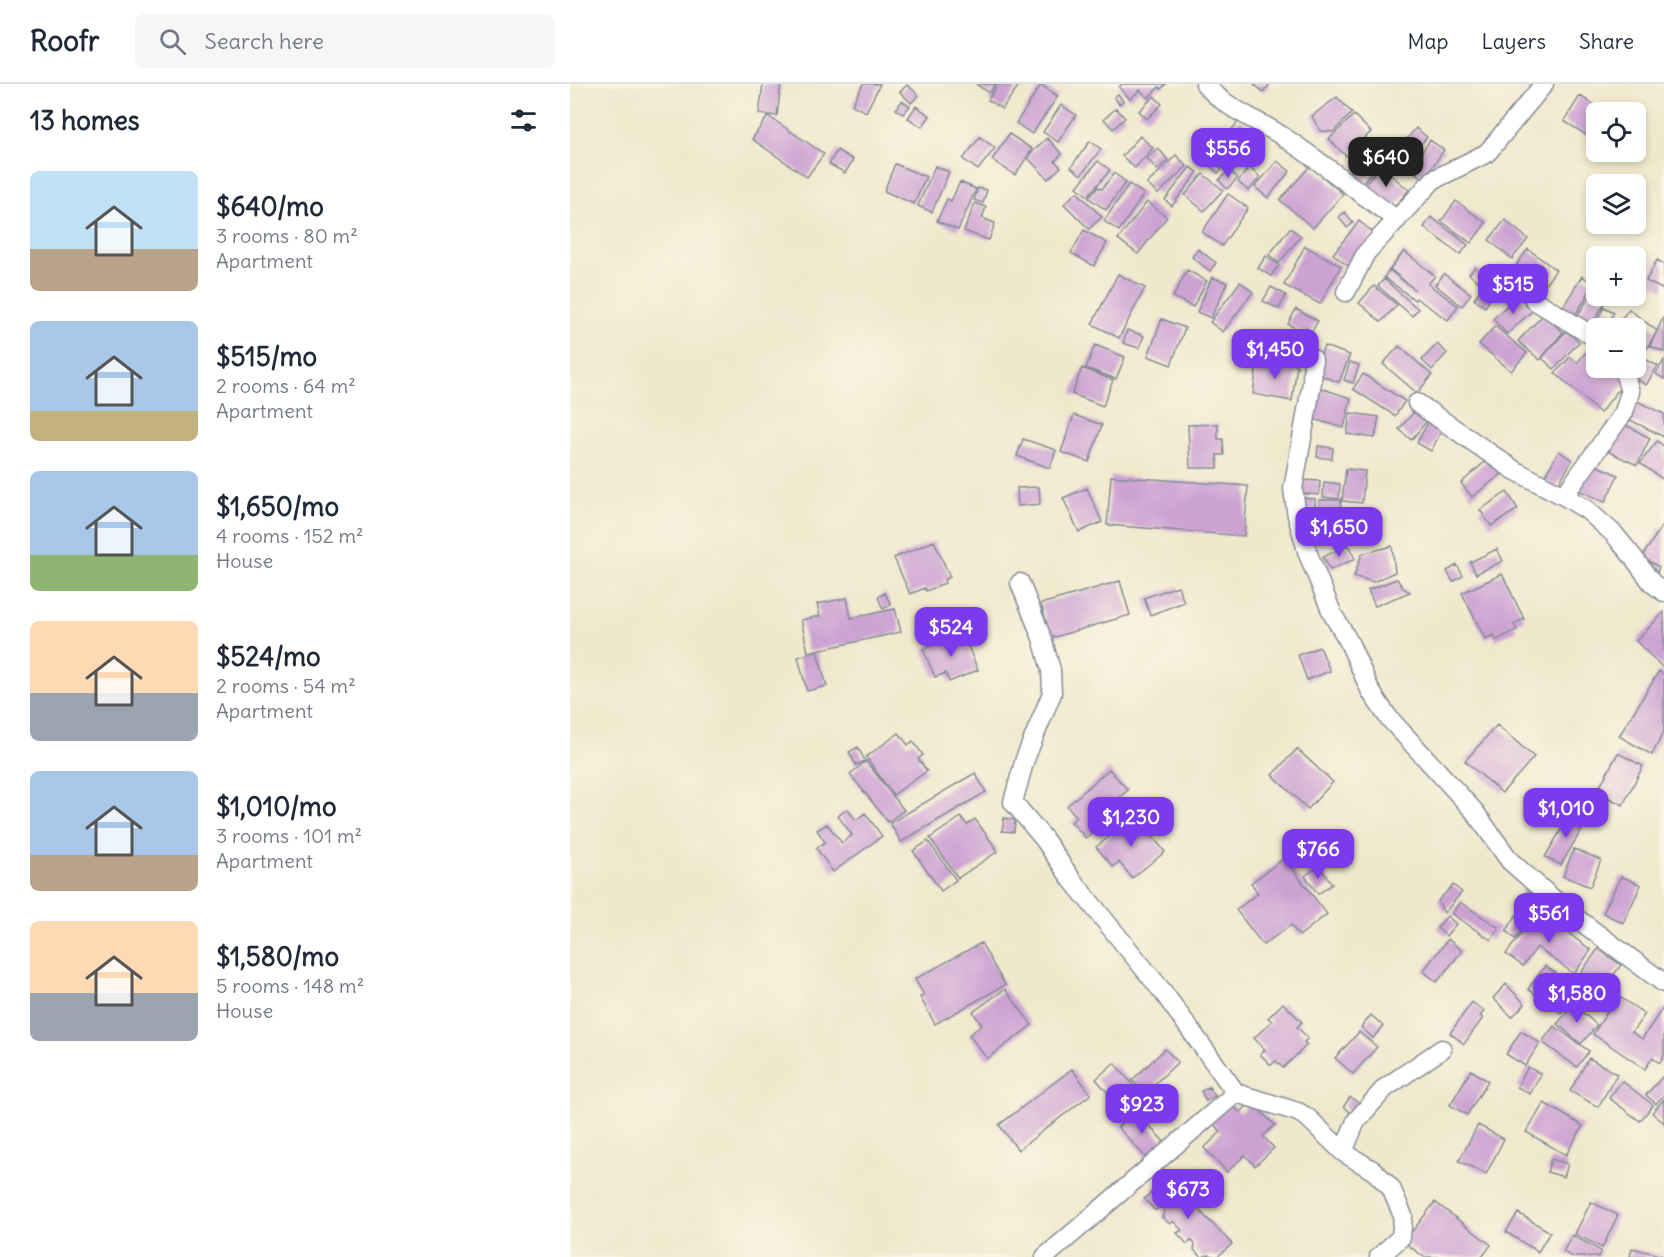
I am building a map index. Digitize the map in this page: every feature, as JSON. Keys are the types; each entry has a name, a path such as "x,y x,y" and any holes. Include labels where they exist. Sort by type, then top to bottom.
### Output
{"street":[{"path":"1205,84 1226,104 1287,139 1397,220"},
{"path":"1346,292 1366,253 1433,180 1487,153 1544,84"},
{"path":"1534,300 1586,332"},
{"path":"1313,359 1312,382 1293,489 1297,516 1308,554 1332,612 1371,692 1389,717 1474,811 1510,861 1568,912 1664,983"},
{"path":"1564,496 1624,412 1630,392 1626,378"},
{"path":"1417,403 1514,470 1587,510 1614,534 1652,583 1664,592"},
{"path":"1020,584 1052,670 1052,693 1025,759 1013,802 1044,839 1072,880 1163,992 1236,1093 1298,1112 1308,1118 1343,1152 1374,1171 1391,1188 1403,1216 1401,1237 1379,1257"},
{"path":"1343,1152 1356,1121 1385,1088 1442,1049"},
{"path":"1045,1257 1236,1093"}],"building":[{"path":"763,84 781,84 777,116 759,114"},
{"path":"863,84 880,84 866,112 852,105"},
{"path":"978,84 995,84 990,93"},
{"path":"998,84 1020,84 1002,109 988,100"},
{"path":"1122,84 1166,84 1161,89 1159,87 1148,98 1140,90 1130,99 1119,87"},
{"path":"1254,84 1270,84 1263,92"},
{"path":"907,85 919,95 911,103 900,92"},
{"path":"1041,85 1058,96 1032,134 1016,123"},
{"path":"1118,94 1123,101 1119,104 1114,97"},
{"path":"1154,96 1162,104 1147,119 1139,111"},
{"path":"1580,96 1590,102 1586,102 1586,135 1564,121"},
{"path":"1337,97 1352,113 1333,132 1320,131 1312,116"},
{"path":"902,101 910,106 903,114 896,109"},
{"path":"1061,105 1076,115 1058,142 1043,132"},
{"path":"916,106 930,116 922,127 908,118"},
{"path":"1116,108 1125,118 1113,129 1104,119"},
{"path":"1354,115 1371,132 1346,156 1329,139"},
{"path":"768,116 824,154 807,177 752,139"},
{"path":"1240,120 1255,133 1230,161 1215,149"},
{"path":"1416,128 1427,137 1411,156 1400,147"},
{"path":"1009,134 1032,149 1015,175 992,160"},
{"path":"1140,136 1153,148 1135,168 1122,156"},
{"path":"980,137 995,148 978,170 963,159"},
{"path":"1047,138 1062,154 1055,161 1061,167 1048,179 1027,157"},
{"path":"1366,139 1384,156 1360,186 1349,177"},
{"path":"1430,140 1444,150 1424,179 1411,169"},
{"path":"1090,141 1101,149 1081,175 1071,167"},
{"path":"1158,148 1168,160 1157,170 1147,158"},
{"path":"837,150 853,160 845,173 829,164"},
{"path":"1176,155 1187,166 1158,194 1147,184"},
{"path":"1098,161 1110,170 1088,196 1077,187"},
{"path":"1277,161 1290,171 1268,198 1255,187"},
{"path":"1215,163 1222,169 1218,173 1211,167"},
{"path":"895,164 926,177 914,204 884,191"},
{"path":"935,166 949,172 932,212 918,206"},
{"path":"1310,166 1343,194 1313,228 1280,200"},
{"path":"1380,166 1409,190 1392,210 1363,186"},
{"path":"1190,167 1198,172 1172,206 1165,200"},
{"path":"1249,167 1260,177 1249,191 1238,182"},
{"path":"1229,170 1238,178 1227,189 1219,180"},
{"path":"1114,173 1126,182 1106,210 1089,198 1098,187 1102,189"},
{"path":"1203,174 1223,190 1204,211 1185,195"},
{"path":"960,182 976,189 958,230 937,221 947,199 951,201"},
{"path":"1129,184 1144,194 1119,231 1104,221"},
{"path":"978,188 987,190 983,203 974,200"},
{"path":"1077,192 1102,217 1089,229 1064,204"},
{"path":"1228,194 1248,208 1222,246 1202,232"},
{"path":"1456,201 1486,223 1471,243 1441,221"},
{"path":"1147,202 1167,217 1138,254 1118,239"},
{"path":"975,203 986,207 982,218 995,223 989,240 964,231"},
{"path":"1345,212 1353,223 1347,228 1339,217"},
{"path":"1431,217 1468,245 1460,255 1424,227"},
{"path":"1505,220 1528,239 1512,259 1489,240"},
{"path":"1359,221 1374,233 1348,266 1333,254"},
{"path":"1290,228 1301,236 1279,263 1269,255"},
{"path":"1084,230 1107,243 1094,266 1071,253"},
{"path":"1305,246 1341,266 1320,304 1284,285"},
{"path":"1198,249 1216,263 1210,271 1192,257"},
{"path":"1528,249 1556,270 1534,300 1520,289 1528,278 1515,267"},
{"path":"1404,251 1435,276 1428,284 1458,306 1448,320 1416,298 1415,300 1384,277 1389,270 1415,290 1390,269"},
{"path":"1266,256 1279,265 1271,276 1258,268"},
{"path":"1657,260 1664,264 1664,290 1646,281"},
{"path":"1475,267 1490,279 1484,286 1469,274"},
{"path":"1187,270 1207,281 1193,307 1173,297"},
{"path":"1118,274 1145,288 1119,338 1092,324"},
{"path":"1444,274 1471,294 1462,306 1435,285"},
{"path":"1582,276 1586,279 1586,297 1576,314 1563,307"},
{"path":"1212,277 1227,283 1211,318 1197,312"},
{"path":"1384,279 1418,309 1412,316 1378,286"},
{"path":"1240,282 1253,292 1223,332 1210,322"},
{"path":"1374,286 1397,305 1381,322 1359,303"},
{"path":"1271,287 1286,295 1279,309 1263,301"},
{"path":"1482,287 1493,295 1485,307 1474,299"},
{"path":"1517,296 1534,309 1507,334 1493,319"},
{"path":"1586,302 1586,306 1603,306 1595,318 1586,318 1586,329 1574,322"},
{"path":"1604,307 1614,312 1611,318 1598,318"},
{"path":"1296,309 1318,321 1309,336 1288,324"},
{"path":"1629,309 1640,318 1622,318"},
{"path":"1543,315 1563,332 1540,360 1518,341"},
{"path":"1664,316 1664,352 1650,346"},
{"path":"1162,319 1185,328 1171,365 1148,356"},
{"path":"1646,322 1657,331 1646,350"},
{"path":"1495,326 1527,353 1511,371 1479,344"},
{"path":"1127,330 1144,336 1139,348 1123,343"},
{"path":"1566,331 1579,342 1554,369 1542,358"},
{"path":"1437,344 1447,353 1432,370 1422,360"},
{"path":"1095,345 1125,357 1116,379 1086,368"},
{"path":"1324,346 1350,355 1339,382 1314,373"},
{"path":"1399,346 1432,375 1417,393 1383,364"},
{"path":"1586,352 1586,378 1627,379 1600,413 1555,373 1570,357 1577,363"},
{"path":"1258,358 1297,365 1292,401 1253,394"},
{"path":"1646,360 1658,366 1646,385 1635,378 1646,378"},
{"path":"1664,360 1664,379 1656,374"},
{"path":"1350,362 1359,365 1353,383 1344,380"},
{"path":"1082,368 1113,380 1103,406 1072,394"},
{"path":"1363,374 1405,401 1395,416 1353,389"},
{"path":"1317,387 1351,398 1344,428 1313,419"},
{"path":"1633,399 1664,414 1664,437 1624,417"},
{"path":"1414,412 1426,422 1411,440 1399,429"},
{"path":"1350,413 1379,417 1375,438 1347,434"},
{"path":"1074,415 1102,425 1089,462 1061,452"},
{"path":"1430,419 1444,426 1431,451 1417,443"},
{"path":"1622,423 1650,438 1637,465 1609,452"},
{"path":"1218,424 1218,439 1223,439 1224,455 1217,455 1218,468 1190,468 1188,425"},
{"path":"1023,439 1056,450 1050,468 1017,456"},
{"path":"1657,441 1664,446 1664,480 1640,463"},
{"path":"1318,446 1333,448 1332,459 1317,457"},
{"path":"1559,451 1572,460 1556,488 1543,479"},
{"path":"1488,459 1504,472 1472,497 1461,483"},
{"path":"1586,461 1618,475 1605,502 1574,488"},
{"path":"1346,469 1365,471 1362,503 1342,501"},
{"path":"1111,476 1248,486 1244,536 1107,525"},
{"path":"1299,480 1320,481 1319,495 1298,493"},
{"path":"1324,482 1340,484 1339,499 1323,497"},
{"path":"1039,487 1040,504 1018,506 1017,488"},
{"path":"1087,488 1102,522 1079,532 1063,498"},
{"path":"1507,492 1518,509 1491,526 1480,510"},
{"path":"1301,498 1315,499 1315,509 1300,509"},
{"path":"1319,500 1341,500 1340,511 1319,510"},
{"path":"1661,527 1664,529 1664,580 1656,576 1659,567 1642,557"},
{"path":"934,541 950,577 944,580 945,583 926,591 925,588 910,594 894,558"},
{"path":"1348,545 1355,559 1330,570 1323,557"},
{"path":"1392,546 1395,572 1373,582 1354,576 1362,554"},
{"path":"1497,549 1503,561 1476,574 1470,562"},
{"path":"1457,565 1463,576 1453,582 1447,571"},
{"path":"1502,574 1524,619 1514,624 1517,630 1496,640 1494,635 1485,639 1462,593"},
{"path":"1397,579 1403,588 1410,592 1375,606 1368,590"},
{"path":"1120,581 1130,615 1051,638 1041,604"},
{"path":"1178,586 1184,602 1150,615 1144,598"},
{"path":"885,593 891,605 883,609 878,597"},
{"path":"847,598 851,618 895,609 901,632 808,652 801,620 820,616 817,604"},
{"path":"1664,612 1664,666 1663,668 1636,641"},
{"path":"962,632 978,670 949,682 946,673 935,677 923,649"},
{"path":"1320,647 1330,671 1307,680 1298,655"},
{"path":"817,652 827,686 807,691 798,657"},
{"path":"1659,671 1664,675 1664,731 1652,755 1619,736"},
{"path":"1497,725 1534,757 1502,793 1465,761"},
{"path":"899,733 908,745 913,741 923,755 918,759 927,771 893,795 866,757"},
{"path":"858,747 865,761 856,765 849,752"},
{"path":"1297,749 1333,782 1308,809 1272,775"},
{"path":"1618,753 1643,766 1623,805 1597,792"},
{"path":"866,761 904,810 888,822 850,774"},
{"path":"1109,769 1128,790 1120,797 1130,809 1100,836 1095,830 1086,838 1071,822 1077,817 1067,806"},
{"path":"975,773 986,792 901,842 890,823"},
{"path":"847,809 856,820 865,813 882,836 833,872 816,848 825,842 817,830 827,824 842,843 852,835 838,816"},
{"path":"1571,813 1586,822 1561,865 1545,857"},
{"path":"1136,816 1165,852 1132,878 1119,862 1113,867 1096,847"},
{"path":"961,817 967,825 975,819 998,851 958,878 930,838"},
{"path":"1004,818 1015,820 1014,832 1002,831"},
{"path":"928,841 956,880 941,891 913,851"},
{"path":"1574,849 1601,860 1590,887 1563,876"},
{"path":"1284,858 1327,914 1299,936 1291,925 1263,945 1236,910 1258,893 1251,883"},
{"path":"1319,866 1332,884 1318,894 1305,876"},
{"path":"1621,876 1641,885 1623,923 1603,913"},
{"path":"1453,885 1462,892 1444,913 1438,901"},
{"path":"1527,892 1542,905 1515,939 1506,931 1524,904 1520,899"},
{"path":"1460,902 1499,928 1491,940 1452,914"},
{"path":"1538,911 1591,950 1574,974 1537,947 1523,966 1506,954"},
{"path":"1447,916 1456,924 1446,936 1437,928"},
{"path":"1448,939 1462,951 1437,982 1423,971"},
{"path":"981,943 1005,985 935,1024 920,997 924,995 915,979"},
{"path":"1598,949 1621,965 1592,1005 1569,989"},
{"path":"1545,966 1557,974 1548,987 1556,993 1559,988 1572,998 1561,1013 1528,989"},
{"path":"1506,984 1525,1004 1512,1017 1493,998"},
{"path":"1005,989 1032,1025 987,1059 969,1035 982,1025 973,1012"},
{"path":"1618,996 1645,1014 1632,1032 1642,1039 1664,1006 1664,1056 1660,1063 1652,1058 1645,1069 1593,1034"},
{"path":"1472,1002 1484,1011 1480,1016 1483,1018 1464,1044 1450,1033"},
{"path":"1283,1003 1302,1022 1297,1027 1308,1038 1304,1042 1307,1045 1283,1068 1276,1061 1271,1065 1260,1054 1265,1050 1254,1038 1272,1021 1268,1018"},
{"path":"1574,1005 1597,1025 1581,1044 1557,1024"},
{"path":"1371,1015 1383,1026 1373,1038 1361,1027"},
{"path":"1554,1026 1589,1051 1577,1067 1542,1042"},
{"path":"1521,1031 1540,1043 1525,1066 1506,1054"},
{"path":"1359,1032 1377,1047 1353,1074 1335,1058"},
{"path":"1165,1049 1178,1062 1145,1093 1132,1080"},
{"path":"1589,1058 1617,1074 1598,1107 1570,1091"},
{"path":"1114,1063 1143,1096 1124,1112 1096,1079"},
{"path":"1528,1067 1541,1074 1530,1094 1517,1087"},
{"path":"1072,1069 1091,1094 1018,1150 999,1125"},
{"path":"1471,1070 1488,1081 1467,1115 1450,1105"},
{"path":"1664,1075 1664,1095 1656,1104 1646,1095"},
{"path":"1622,1081 1653,1105 1640,1121 1609,1098"},
{"path":"1209,1087 1215,1096 1206,1101 1201,1091"},
{"path":"1350,1097 1362,1105 1354,1117 1344,1106"},
{"path":"1664,1099 1664,1123 1652,1113"},
{"path":"1229,1101 1240,1113 1251,1102 1275,1125 1263,1136 1274,1148 1255,1166 1245,1155 1227,1172 1204,1148 1221,1132 1210,1120"},
{"path":"1544,1103 1583,1126 1566,1155 1526,1132"},
{"path":"1136,1111 1165,1143 1147,1159 1118,1127"},
{"path":"1478,1125 1504,1139 1486,1174 1459,1161"},
{"path":"1551,1159 1568,1164 1564,1177 1547,1172"},
{"path":"1167,1177 1232,1244 1217,1257 1209,1255 1202,1257 1194,1250 1195,1244 1191,1240 1187,1244 1177,1233 1182,1230 1173,1221 1170,1224 1162,1217 1165,1210 1161,1207 1155,1210 1144,1199"},
{"path":"1435,1202 1491,1245 1482,1257 1424,1257 1404,1242"},
{"path":"1591,1202 1618,1215 1602,1248 1575,1234"},
{"path":"1518,1213 1550,1232 1538,1252 1506,1232"},
{"path":"1572,1235 1601,1251 1598,1257 1573,1257 1563,1252"},
{"path":"1632,1248 1663,1256 1663,1257 1630,1257"}]}
